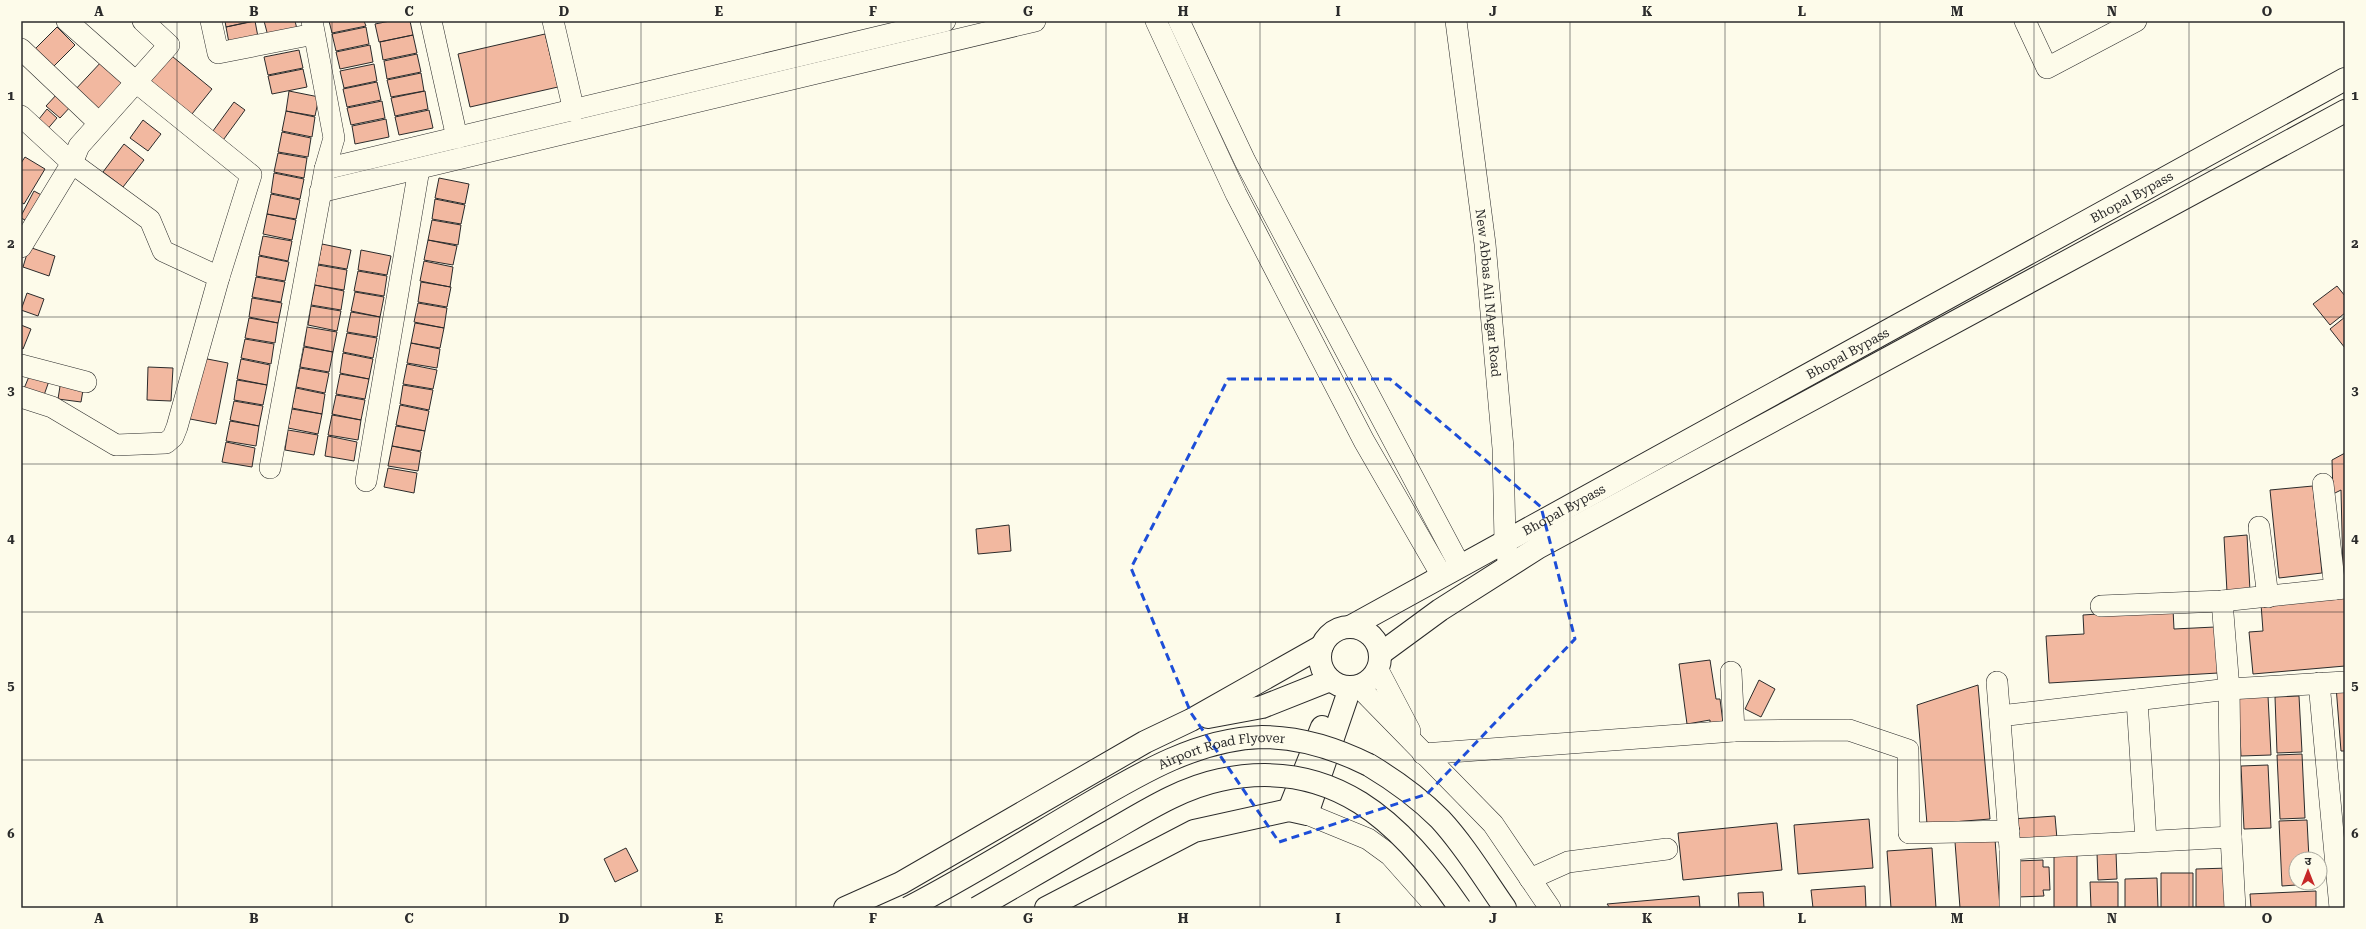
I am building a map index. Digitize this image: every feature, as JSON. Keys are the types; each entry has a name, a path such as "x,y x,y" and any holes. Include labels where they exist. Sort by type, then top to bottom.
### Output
{"main road":[{"name":"Bhopal Bypass","path":"1350,627 2345,80"},
{"name":"Bhopal Bypass","path":"1379,662 1440,610 1546,544 2345,111"},
{"path":"845,908 901,883 1145,742 1191,720 1322,646 1333,632 1350,627 1366,632 1378,645 1379,662 1373,677 1262,708 1191,720"},
{"path":"1322,646 1320,665 1344,685"},
{"path":"1046,908 1194,831 1298,812 1344,685"},
{"name":"Airport Road Flyover","path":"908,908 1147,771 1204,748 1261,737 1282,738 1322,745 1369,765 1395,781 1439,818 1461,844 1505,908"},
{"name":"Airport Road Flyover","path":"977,908 1172,798 1220,780 1278,775 1298,777 1330,788 1370,809 1404,837 1433,868 1460,908"}],"street":[{"path":"21,397 52,407 116,445 166,443 173,436 177,427 219,277 251,175 136,82 67,21"},
{"path":"21,247 72,163 79,146 168,45 143,21"},
{"path":"211,21 218,53 313,28 334,138 320,192 270,468"},
{"path":"431,21 457,138"},
{"path":"553,21 574,111"},
{"path":"325,169 574,111 945,21"},
{"path":"320,192 1035,21"},
{"path":"1156,21 1236,194 1364,441 1451,571"},
{"path":"1179,21 1245,161 1451,571"},
{"name":"New Abbas Ali NAgar Road","path":"1456,21 1485,244 1503,448 1505,541 1509,566"},
{"path":"2025,21 2047,68 2125,24"},
{"path":"21,49 99,123"},
{"path":"21,116 72,163 150,220 163,251 219,277"},
{"path":"366,481 419,169"},
{"path":"21,364 86,382"},
{"path":"2101,606 2222,601 2340,588 2323,484"},
{"path":"2259,527 2268,597"},
{"path":"2222,601 2229,689 2231,837 2235,908"},
{"path":"1379,662 1423,754"},
{"path":"1731,672 1734,731"},
{"path":"1998,682 2009,840 2010,908"},
{"path":"2000,716 2229,689 2345,682"},
{"path":"2319,683 2340,908"},
{"path":"1344,685 1423,754 1493,824 1550,908"},
{"path":"2137,700 2146,841"},
{"path":"1423,754 1734,731 1849,730 1908,750 1909,833 2009,840 2146,841 2231,837"},
{"path":"1298,812 1368,839 1395,860 1437,908"},
{"path":"1530,879 1568,862 1667,849"}],"highlighted area":[{"path":"1228,379 1390,379 1541,507 1575,639 1427,794 1279,842 1191,713 1131,568"}],"building":[{"path":"225,21 253,21 226,27"},
{"path":"255,21 258,37 229,43 226,27"},
{"path":"264,21 295,21 297,29 268,36"},
{"path":"329,21 364,21 366,26 332,33"},
{"path":"390,21 410,21 413,35 379,42 375,24"},
{"path":"57,27 75,45 52,68 33,51"},
{"path":"366,27 369,44 336,51 332,34"},
{"path":"545,34 558,87 470,107 458,54"},
{"path":"413,35 417,53 383,60 380,42"},
{"path":"370,45 373,62 340,69 336,52"},
{"path":"299,50 303,68 268,75 264,57"},
{"path":"167,52 212,89 188,119 142,82"},
{"path":"417,54 421,72 387,79 384,61"},
{"path":"103,60 126,81 97,113 74,91"},
{"path":"374,64 377,81 344,88 340,71"},
{"path":"303,69 307,87 272,94 268,76"},
{"path":"421,73 424,91 391,97 387,80"},
{"path":"377,82 381,100 347,107 343,89"},
{"path":"289,91 319,97 315,116 286,111"},
{"path":"425,91 428,109 395,116 391,98"},
{"path":"58,93 72,105 60,118 46,106"},
{"path":"382,101 385,118 351,125 347,108"},
{"path":"234,102 245,110 221,143 210,135"},
{"path":"47,109 57,118 45,132 35,124"},
{"path":"429,110 433,128 399,135 395,117"},
{"path":"286,111 315,117 312,137 282,131"},
{"path":"386,119 389,137 355,144 352,126"},
{"path":"143,120 161,134 148,151 130,138"},
{"path":"282,132 311,138 308,157 278,152"},
{"path":"124,144 144,160 123,187 103,172"},
{"path":"278,153 307,158 304,178 274,172"},
{"path":"25,157 45,169 24,204 21,202 21,163"},
{"path":"274,173 304,179 300,199 271,193"},
{"path":"439,178 469,184 465,204 435,198"},
{"path":"34,191 47,198 33,224 21,218 21,216"},
{"path":"271,194 300,200 296,219 267,214"},
{"path":"435,199 465,205 461,224 432,219"},
{"path":"267,214 296,220 292,240 263,234"},
{"path":"432,220 461,225 458,245 428,240"},
{"path":"263,236 292,241 288,261 259,255"},
{"path":"428,240 457,246 453,265 424,260"},
{"path":"322,244 351,250 347,269 318,264"},
{"path":"29,247 55,256 49,276 23,267"},
{"path":"361,250 391,256 387,275 358,270"},
{"path":"259,256 289,262 285,281 256,276"},
{"path":"424,261 453,267 450,287 420,281"},
{"path":"318,265 347,270 344,290 314,285"},
{"path":"358,271 387,276 384,296 354,291"},
{"path":"256,277 285,282 281,302 252,297"},
{"path":"421,282 451,287 447,307 418,302"},
{"path":"315,285 344,291 341,310 311,305"},
{"path":"2337,286 2345,296 2345,313 2330,325 2313,304"},
{"path":"355,292 384,297 380,317 351,311"},
{"path":"27,293 44,299 38,316 21,310"},
{"path":"252,298 282,303 278,323 249,317"},
{"path":"418,303 447,308 444,328 414,322"},
{"path":"311,306 341,311 337,331 308,325"},
{"path":"351,312 380,317 377,337 347,332"},
{"path":"2345,317 2345,348 2330,329"},
{"path":"249,318 278,323 275,343 245,338"},
{"path":"415,323 444,328 440,348 411,343"},
{"path":"21,325 31,329 23,349 21,348"},
{"path":"307,327 337,332 333,352 304,346"},
{"path":"347,333 377,338 373,358 343,352"},
{"path":"245,339 274,344 271,364 241,358"},
{"path":"411,343 440,349 437,368 407,363"},
{"path":"304,347 333,352 329,372 300,367"},
{"path":"343,353 373,359 369,379 340,373"},
{"path":"197,357 228,363 216,424 185,418"},
{"path":"241,359 270,365 267,385 237,379"},
{"path":"407,364 437,370 433,389 403,384"},
{"path":"148,367 173,368 171,401 147,400"},
{"path":"300,368 329,373 325,393 296,387"},
{"path":"30,374 49,381 43,398 23,391"},
{"path":"340,374 369,379 365,399 336,394"},
{"path":"61,380 84,384 81,402 58,399"},
{"path":"237,380 267,385 263,405 234,400"},
{"path":"403,385 433,390 429,410 400,404"},
{"path":"296,388 325,394 322,414 292,408"},
{"path":"336,395 365,400 361,420 332,414"},
{"path":"234,401 263,406 259,426 230,420"},
{"path":"400,405 429,411 425,431 396,425"},
{"path":"292,409 322,414 318,434 288,428"},
{"path":"332,415 361,420 358,440 328,435"},
{"path":"230,421 259,426 256,446 226,441"},
{"path":"396,426 425,431 421,451 392,446"},
{"path":"288,430 318,435 314,455 285,450"},
{"path":"328,436 357,442 354,461 325,456"},
{"path":"226,442 255,448 252,467 222,462"},
{"path":"392,446 421,452 418,471 388,466"},
{"path":"2345,453 2345,574 2343,574 2341,490 2333,494 2332,460"},
{"path":"388,468 417,473 414,493 384,487"},
{"path":"2313,486 2322,573 2279,578 2270,490"},
{"path":"1009,525 1011,551 978,554 976,529"},
{"path":"2247,535 2250,591 2227,592 2224,537"},
{"path":"2345,597 2345,666 2253,674 2249,632 2263,631 2261,604"},
{"path":"2173,609 2174,629 2215,627 2218,673 2049,683 2046,636 2084,634 2083,615"},
{"path":"1710,660 1716,699 1720,699 1723,723 1710,725 1710,720 1687,724 1679,664"},
{"path":"1759,680 1775,689 1761,717 1745,709"},
{"path":"1978,685 1990,819 1927,824 1917,705"},
{"path":"2336,686 2345,686 2345,751 2341,751"},
{"path":"2268,696 2271,755 2241,756 2238,697"},
{"path":"2299,696 2302,752 2277,753 2275,697"},
{"path":"2302,754 2305,818 2280,819 2277,755"},
{"path":"2268,765 2271,828 2244,829 2241,766"},
{"path":"2055,816 2057,839 2014,842 2012,819"},
{"path":"1869,819 1873,868 1798,874 1794,825"},
{"path":"2307,820 2309,851 2288,851 2288,886 2282,886 2279,821"},
{"path":"1777,823 1782,870 1683,880 1678,833"},
{"path":"1995,839 2000,908 1960,908 1955,842"},
{"path":"626,848 638,871 615,882 604,859"},
{"path":"1932,848 1936,908 1891,908 1887,851"},
{"path":"2054,851 2077,851 2077,908 2054,908"},
{"path":"2116,852 2117,879 2098,880 2097,853"},
{"path":"2043,860 2043,867 2049,867 2050,890 2043,890 2044,896 2018,897 2017,861"},
{"path":"2229,868 2229,907 2196,907 2196,869"},
{"path":"2161,873 2193,873 2193,908 2161,908"},
{"path":"2157,878 2158,908 2125,908 2125,879"},
{"path":"2090,882 2118,882 2118,908 2091,908"},
{"path":"1865,886 1866,908 1813,908 1811,890"},
{"path":"2316,891 2316,908 2251,908 2250,894"},
{"path":"1763,892 1764,908 1739,908 1738,893"},
{"path":"1699,896 1700,908 1610,908 1607,904"}]}
